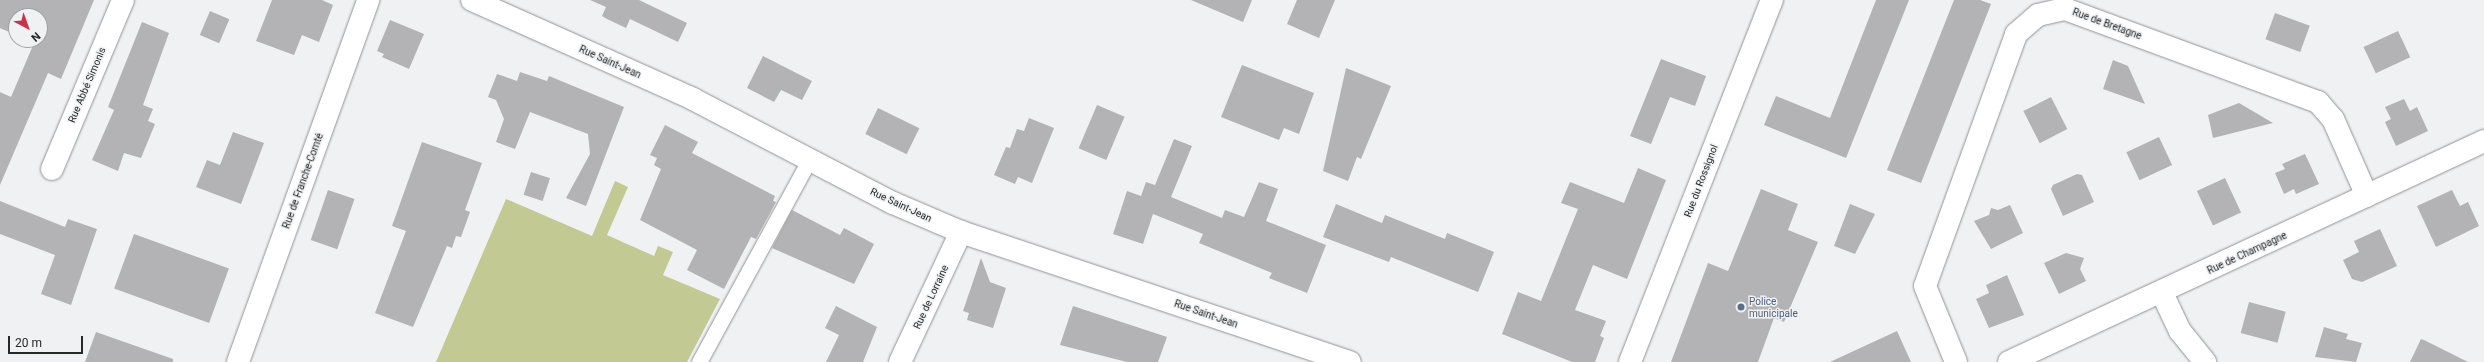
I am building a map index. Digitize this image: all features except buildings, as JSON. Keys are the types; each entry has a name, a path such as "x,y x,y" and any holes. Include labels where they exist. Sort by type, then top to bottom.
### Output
{"street":[{"name":"Rue Abbé Simonis","path":"52,169 123,0"},
{"name":"Rue de Franche-Comté","path":"238,362 368,0"},
{"name":"Rue Saint-Jean","path":"472,0 693,100 893,203 961,232 1350,362"},
{"name":"Rue du Rossignol","path":"1630,362 1772,0"},
{"name":"Rue de Bretagne","path":"1956,362 1925,286 2016,34 2038,15 2064,9 2318,102 2333,118 2368,196"},
{"name":"Rue de Champagne","path":"2009,362 2162,293 2484,141"},
{"name":"Rue de Lorraine","path":"900,362 961,232"},
{"path":"2162,293 2180,331 2205,362"}],"lane":[{"path":"700,362 810,160"}],"green space":[{"path":"615,181 628,187 607,235 654,256 658,246 673,252 663,275 720,299 687,362 436,362 506,199 592,236"}],"place":[{"name":"Police municipale","path":"1741,307"}]}
